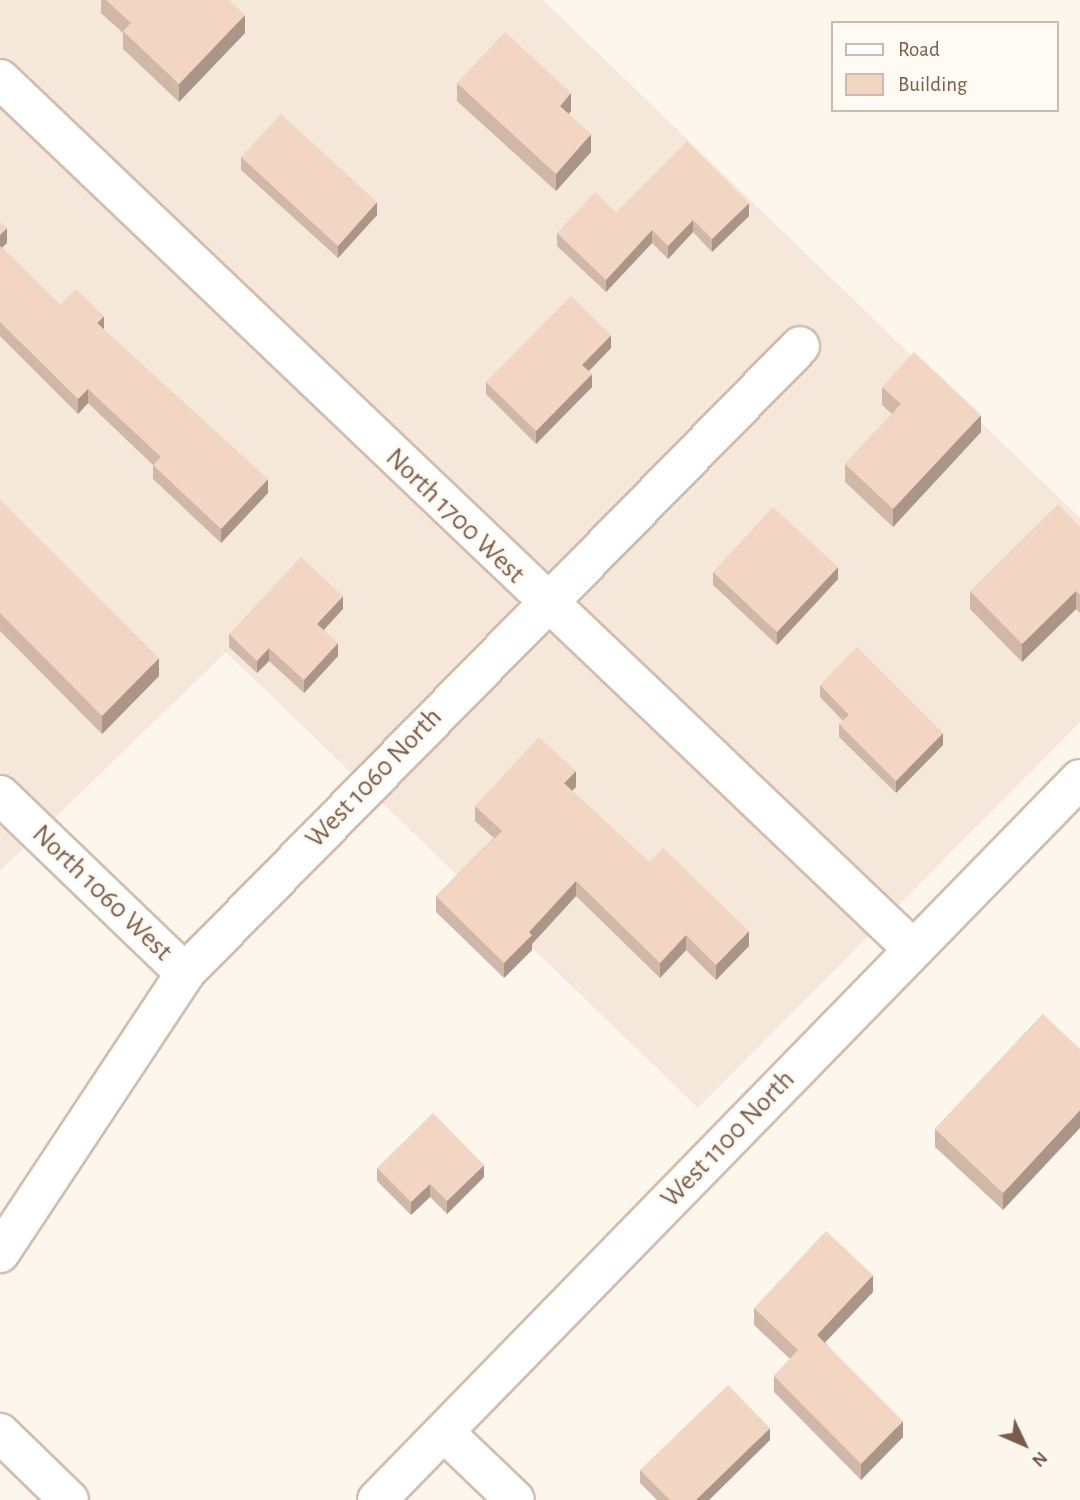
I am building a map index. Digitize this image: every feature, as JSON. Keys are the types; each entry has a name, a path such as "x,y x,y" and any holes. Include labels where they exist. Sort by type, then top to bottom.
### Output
{"street":[{"name":"North 1700 West","path":"0,79 545,602 913,949"},
{"name":"West 1060 North","path":"0,1253 185,972 545,602 800,346"},
{"name":"West 1100 North","path":"377,1500 1080,779"},
{"name":"North 1060 West","path":"10,804 185,972"},
{"path":"444,1432 515,1500"},
{"path":"0,1433 69,1500"}],"shaded area":[{"path":"0,0 543,0 1080,518 1080,722 698,1108 226,652 0,871"}],"building":[{"path":"106,0 229,0 245,15 179,84 123,31 131,23"},
{"path":"505,32 571,93 560,106 591,134 556,174 457,83"},
{"path":"281,114 377,202 338,246 241,157"},
{"path":"687,141 749,203 712,239 693,220 668,246 652,230 606,280 557,233 595,192 616,212"},
{"path":"0,222 7,228 0,235"},
{"path":"0,246 60,305 76,289 104,316 97,323 268,479 221,529 153,465 161,457 88,389 78,399 0,322"},
{"path":"571,296 611,335 582,365 592,374 536,431 486,382"},
{"path":"914,352 981,415 893,509 845,464 901,404 882,387"},
{"path":"0,500 159,658 102,716 0,613"},
{"path":"1058,504 1080,527 1080,595 1076,591 1022,644 970,591"},
{"path":"773,507 838,567 777,632 713,572"},
{"path":"301,557 343,596 317,624 338,643 304,680 269,648 257,661 229,634"},
{"path":"857,647 943,733 896,781 839,724 849,715 820,685"},
{"path":"539,737 576,771 564,783 649,862 663,848 749,931 716,965 686,935 660,963 576,881 529,932 532,935 504,963 436,896 502,831 475,806"},
{"path":"1043,1014 1080,1049 1080,1110 1003,1193 935,1129"},
{"path":"433,1113 484,1165 447,1201 430,1184 411,1202 377,1168"},
{"path":"826,1231 873,1275 817,1335 903,1421 861,1464 774,1376 798,1350 754,1308"},
{"path":"728,1385 770,1428 696,1500 670,1500 640,1470"}]}
